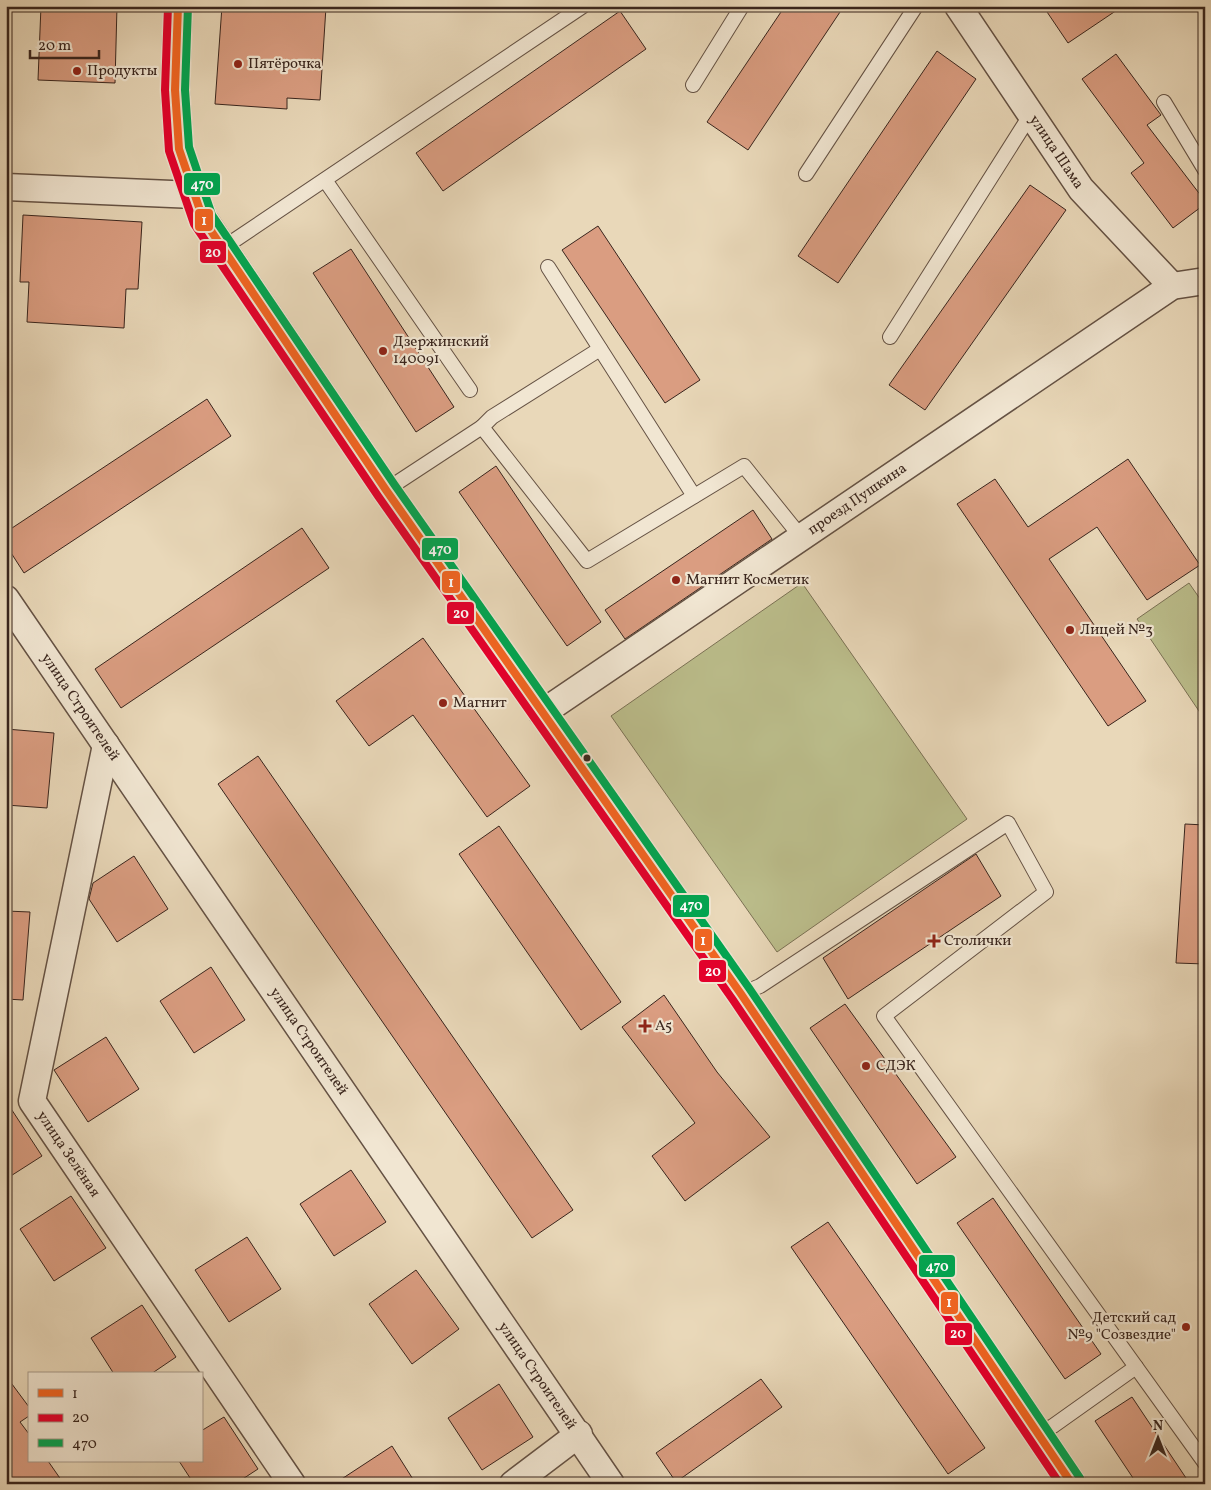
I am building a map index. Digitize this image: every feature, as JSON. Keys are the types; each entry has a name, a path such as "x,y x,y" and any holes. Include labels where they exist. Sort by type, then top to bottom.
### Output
{"street":[{"path":"178,6 175,90 179,149 203,219 386,490 741,994 1072,1484"},
{"name":"улица Шама","path":"958,6 1081,189 1172,286"},
{"path":"6,187 195,195"},
{"path":"1172,286 1205,281"},
{"name":"проезд Пушкина","path":"542,713 1172,286"},
{"name":"улица Строителей","path":"6,599 579,1434 611,1484"},
{"name":"улица Зелёная","path":"106,745 32,1101 292,1484"},
{"path":"513,1484 579,1434"}],"lane":[{"path":"223,248 583,6"},
{"path":"693,85 742,6"},
{"path":"806,174 916,6"},
{"path":"1164,102 1205,170"},
{"path":"890,337 1031,114"},
{"path":"325,180 470,390"},
{"path":"548,267 694,496"},
{"path":"386,490 482,427 492,417 600,349"},
{"path":"482,427 587,561 744,466 801,537"},
{"path":"741,994 760,986 1008,823 1046,892 884,1016 1205,1463"},
{"path":"1038,1433 1053,1426 1136,1367"}],"green space":[{"path":"802,583 967,819 777,952 611,716"},
{"path":"1189,583 1205,606 1205,720 1137,619"}],"building":[{"path":"41,6 117,6 115,83 38,80"},
{"path":"222,6 326,7 320,100 287,98 287,109 215,104"},
{"path":"785,6 844,6 748,150 707,122"},
{"path":"1043,6 1123,6 1068,43"},
{"path":"620,11 646,49 443,191 416,153"},
{"path":"937,51 976,79 838,283 798,256"},
{"path":"1116,54 1161,115 1147,125 1205,201 1205,204 1173,228 1131,173 1144,163 1082,79"},
{"path":"1030,185 1066,210 925,410 889,385"},
{"path":"23,215 142,222 138,289 126,289 124,328 27,322 29,282 20,282"},
{"path":"598,226 700,380 665,403 562,250"},
{"path":"351,249 454,407 416,432 313,273"},
{"path":"207,399 231,436 24,573 6,545 6,532"},
{"path":"1128,459 1200,565 1147,600 1097,527 1049,559 1146,701 1108,726 957,504 995,479 1028,527"},
{"path":"496,466 601,622 567,646 459,492"},
{"path":"753,510 772,539 625,639 605,610"},
{"path":"302,528 329,568 121,708 95,669"},
{"path":"423,638 530,786 487,817 413,715 369,746 336,701"},
{"path":"6,729 54,733 47,808 6,805"},
{"path":"258,756 573,1210 532,1238 218,784"},
{"path":"1185,824 1205,825 1205,964 1176,963"},
{"path":"499,826 621,1002 581,1030 459,854"},
{"path":"976,854 1001,896 848,999 823,958"},
{"path":"134,856 168,909 117,942 89,899 93,883"},
{"path":"6,911 30,912 23,1000 6,999"},
{"path":"211,967 245,1020 194,1053 160,1001"},
{"path":"664,995 717,1072 770,1137 685,1201 652,1156 695,1123 622,1027"},
{"path":"845,1004 956,1157 917,1184 810,1028"},
{"path":"106,1037 139,1089 88,1122 54,1070"},
{"path":"6,1101 42,1156 6,1179"},
{"path":"351,1170 386,1222 334,1256 300,1204"},
{"path":"71,1196 106,1248 54,1281 20,1229"},
{"path":"993,1198 1101,1354 1065,1379 957,1223"},
{"path":"828,1222 985,1448 948,1474 791,1247"},
{"path":"247,1237 281,1289 229,1322 195,1270"},
{"path":"416,1270 459,1329 412,1364 369,1304"},
{"path":"142,1305 176,1357 154,1372 113,1372 91,1338"},
{"path":"6,1376 28,1406 28,1417 20,1422 28,1433 28,1462 49,1462 64,1484 6,1484"},
{"path":"761,1379 782,1407 676,1482 656,1453"},
{"path":"499,1384 533,1437 482,1470 448,1418"},
{"path":"1132,1397 1190,1484 1137,1484 1095,1421"},
{"path":"224,1417 258,1469 235,1484 194,1484 180,1462 202,1462 202,1430"},
{"path":"392,1446 416,1484 334,1484"}],"transit line":[{"name":"20","path":"168,6 165,90 169,151 194,224 378,496 733,1000 1060,1484"},
{"name":"1","path":"178,6 175,90 179,149 203,219 386,490 741,994 1072,1484"},
{"name":"470","path":"188,6 185,90 189,147 212,215 394,484 749,988 1080,1478"}],"place":[{"name":"Пятёрочка","path":"238,64"},
{"name":"Продукты","path":"77,71"},
{"name":"Дзержинский 140091","path":"383,351"},
{"name":"Магнит Косметик","path":"676,580"},
{"name":"Лицей №3","path":"1070,630"},
{"name":"Магнит","path":"443,703"},
{"name":"Столички","path":"934,941"},
{"name":"А5","path":"645,1026"},
{"name":"СДЭК","path":"866,1066"},
{"name":"Детский сад №9 \"Созвездие\"","path":"1186,1327"}]}
